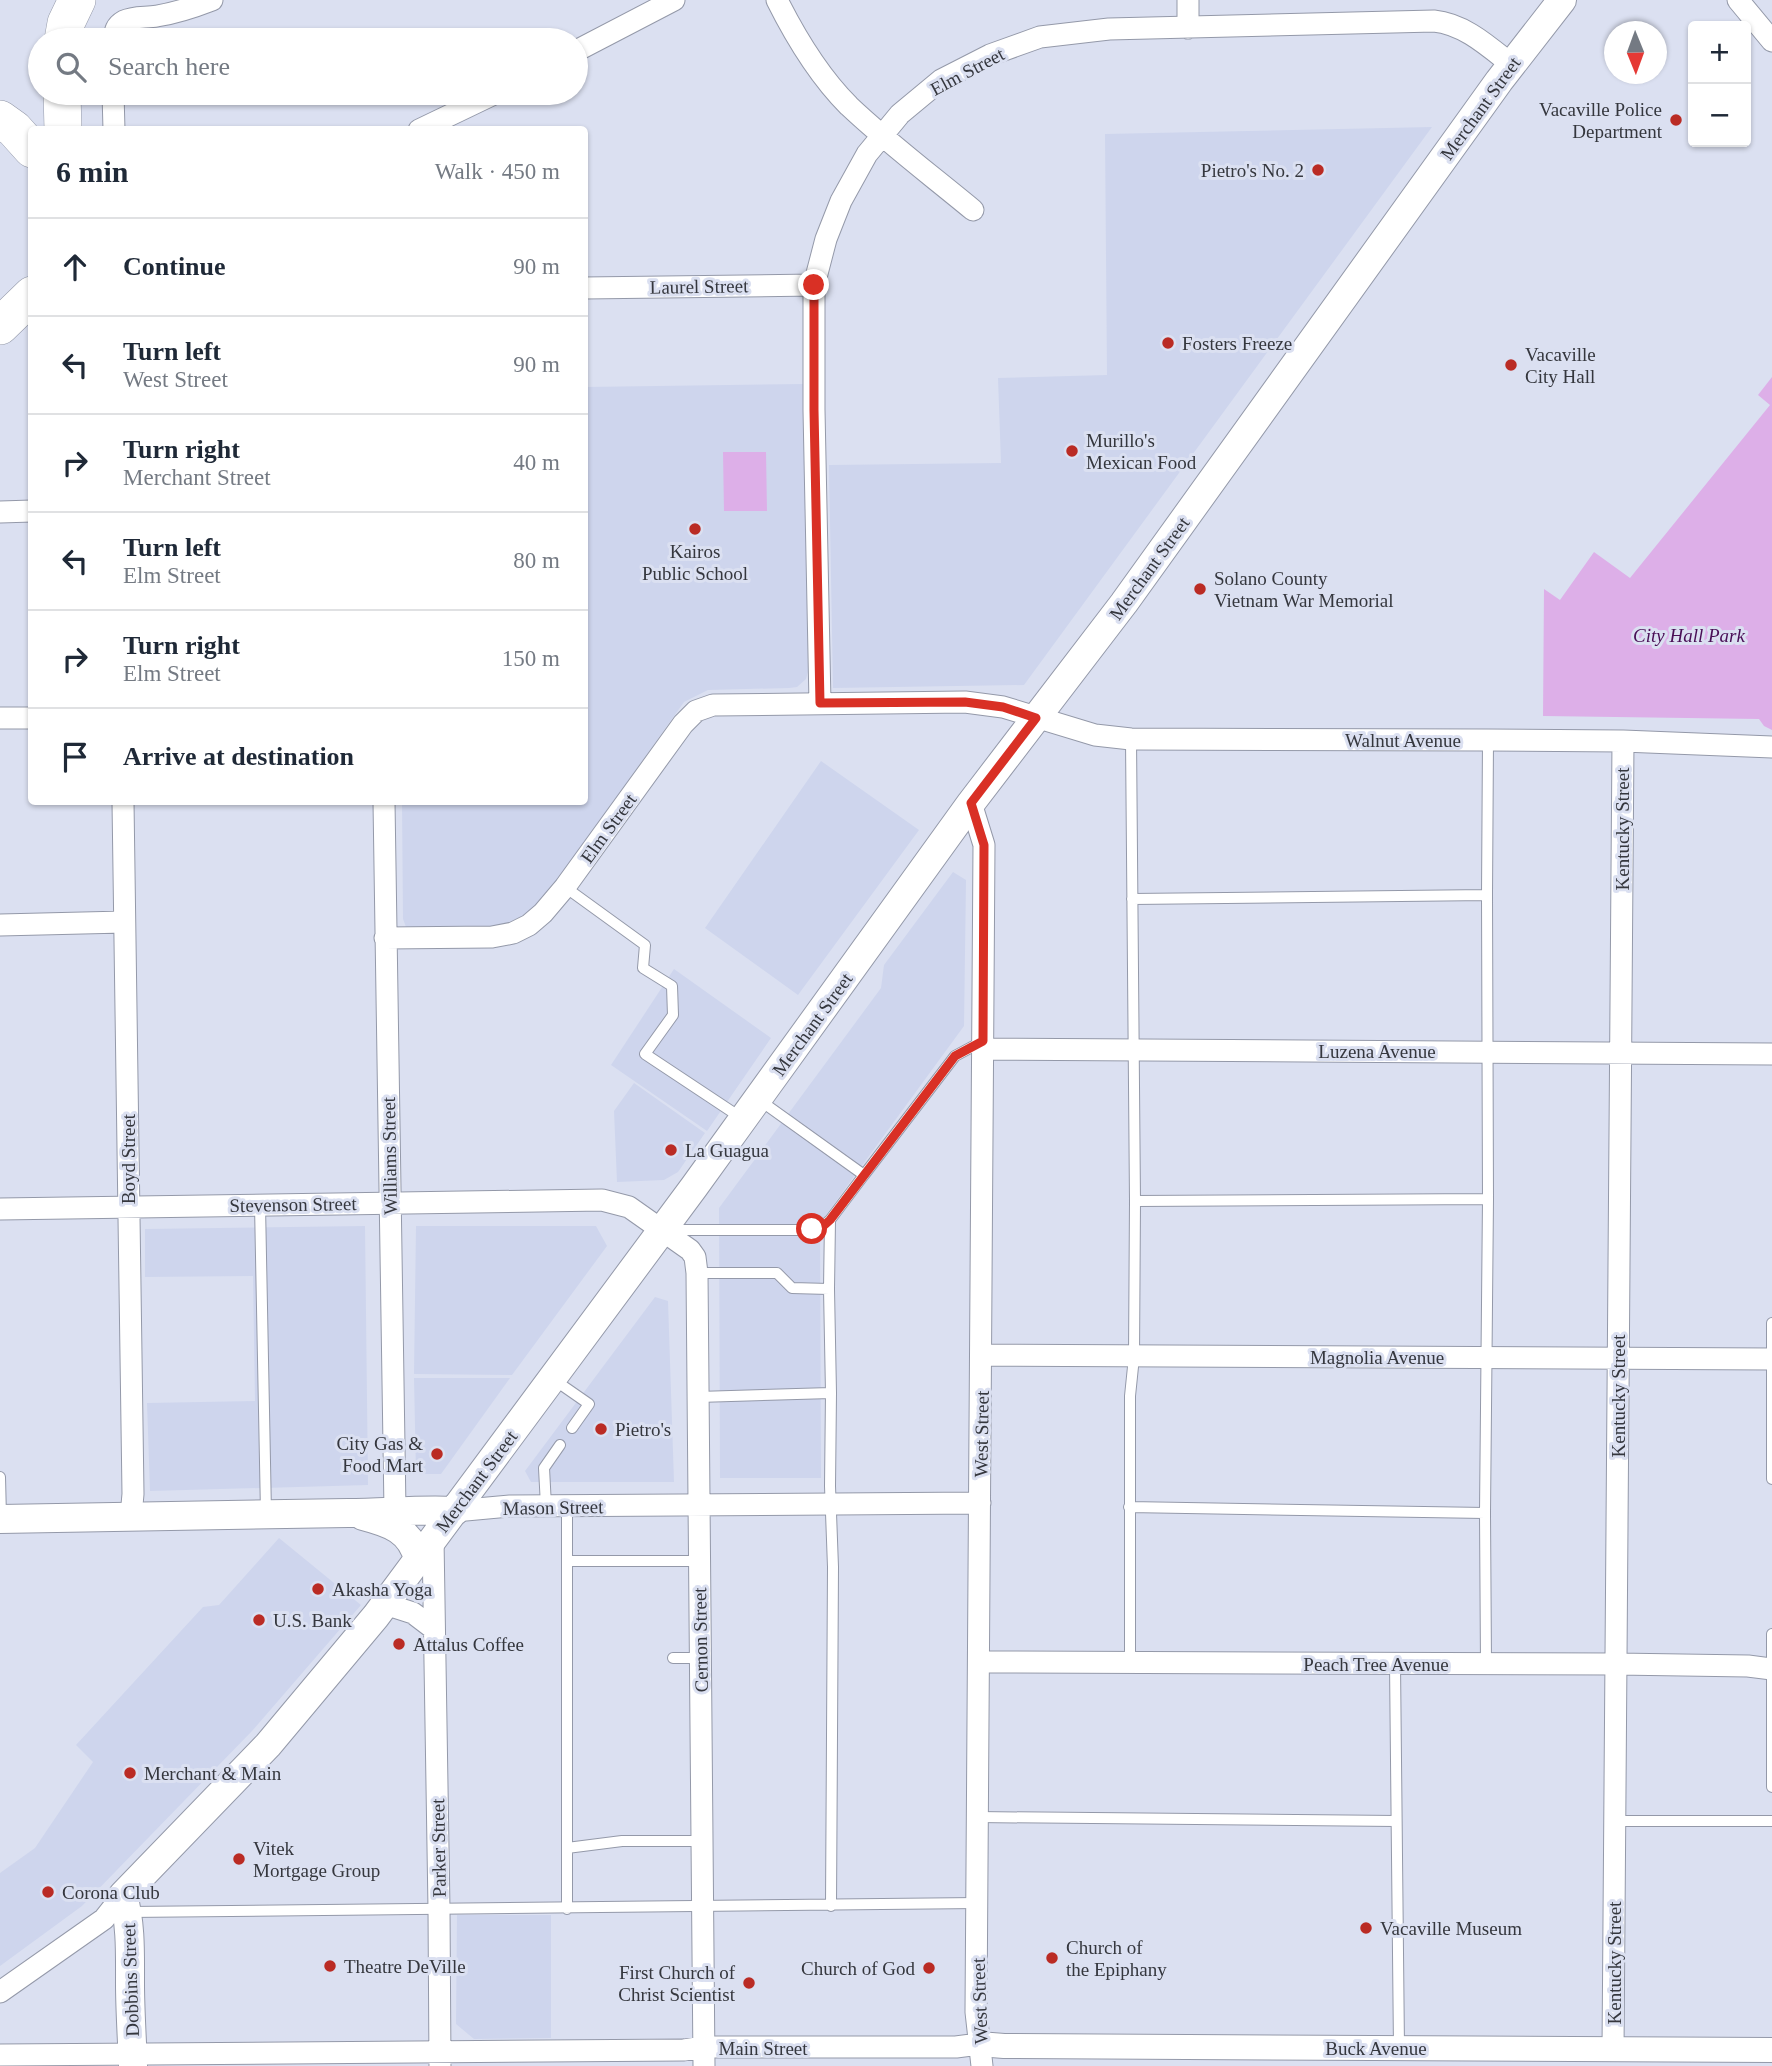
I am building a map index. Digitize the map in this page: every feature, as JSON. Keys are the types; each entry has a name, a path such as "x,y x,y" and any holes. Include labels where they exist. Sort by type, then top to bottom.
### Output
{"highway":[{"path":"65,28 77,0"},
{"path":"62,105 63,126"},
{"path":"0,119 28,145"},
{"path":"0,326 28,299"}],"main road":[{"name":"Merchant Street","path":"125,1904 268,1745 385,1604 751,1109 971,803 1124,603 1512,65 1562,0"},
{"name":"Mason Street","path":"0,1519 455,1511"},
{"path":"351,1513 389,1522 415,1546 426,1549"},
{"name":"Dobbins Street","path":"125,1904 133,2060"}],"street":[{"path":"116,28 121,22 134,18 189,9 212,0"},
{"path":"588,45 674,0"},
{"path":"777,0 793,31 823,76 849,106 973,210"},
{"path":"1188,0 1188,28"},
{"path":"1746,5 1772,41"},
{"name":"Elm Street","path":"820,703 814,285 826,239 841,201 867,154 900,114 941,80 990,55 1040,37 1109,29 1188,28 1433,10 1443,22 1485,43 1512,65"},
{"path":"113,105 114,126"},
{"path":"427,126 471,105"},
{"name":"Laurel Street","path":"588,288 814,285"},
{"path":"0,512 28,511"},
{"name":"Elm Street","path":"385,938 492,937 513,933 529,925 565,887 683,724 696,711 713,705 965,702 1003,707 1036,718"},
{"path":"0,718 28,718"},
{"name":"Walnut Avenue","path":"1036,718 1095,735 1131,739 1623,741 1772,747"},
{"name":"Kentucky Street","path":"1613,2050 1623,741"},
{"name":"West Street","path":"971,803 984,845 976,2012 981,2055"},
{"name":"Boyd Street","path":"123,805 133,1489 131,1516"},
{"name":"Williams Street","path":"384,805 394,1510"},
{"path":"0,925 124,922"},
{"name":"Luzena Avenue","path":"983,1045 1133,1050 1772,1054"},
{"name":"Stevenson Street","path":"0,1209 602,1200 629,1207 662,1230"},
{"name":"Cernon Street","path":"662,1230 690,1250 695,1257 697,1273 704,2057"},
{"name":"Magnolia Avenue","path":"982,1355 1772,1359"},
{"name":"Mason Street","path":"455,1511 510,1506 980,1503"},
{"name":"Parker Street","path":"426,1549 434,1629 439,2059"},
{"path":"385,1604 413,1613 434,1629"},
{"name":"Peach Tree Avenue","path":"979,1662 1617,1664 1748,1666 1771,1669"},
{"name":"Merchant Street","path":"0,1993 125,1904"},
{"name":"Buck Avenue","path":"981,2055 1004,2046 1231,2057 1399,2048 1772,2050"},
{"name":"Main Street","path":"0,2055 133,2060 439,2059 684,2050 704,2057 943,2047 981,2055"}],"lane":[{"path":"1130,1664 1130,1396 1134,1357 1135,1201 1131,739"},
{"path":"1486,1664 1488,740"},
{"path":"565,887 645,945 643,968 672,986 673,1015 645,1054 751,1109 864,1175"},
{"path":"1132,899 1487,895"},
{"path":"662,1230 821,1228 830,1220 955,1056 983,1045"},
{"path":"1135,1201 1489,1199"},
{"path":"260,1205 266,1513"},
{"path":"830,1220 831,1906"},
{"path":"697,1273 777,1273 792,1289 829,1289"},
{"path":"1772,1324 1772,1479"},
{"path":"552,1379 589,1404 572,1429"},
{"path":"698,1397 831,1393"},
{"path":"560,1446 544,1468 556,1506 567,1561 568,1909"},
{"path":"0,1477 0,1519"},
{"path":"1129,1507 1485,1513"},
{"path":"567,1561 699,1561"},
{"path":"1772,1634 1772,1787"},
{"path":"673,1658 700,1658"},
{"path":"1395,1664 1399,2048"},
{"path":"977,1817 1395,1821"},
{"path":"1615,1821 1772,1821"},
{"path":"567,1848 622,1841 702,1841"},
{"path":"125,1904 568,1909 978,1903"}],"shaded area":[{"path":"1432,127 1024,685 833,688 829,465 1001,463 998,378 1107,375 1105,134"},
{"name":"Kairos Public School","path":"804,384 806,679 797,687 789,688 708,690 684,702 561,875 540,902 526,914 508,923 491,926 406,927 403,919 402,805 588,805 588,387"},
{"path":"821,761 919,830 798,995 705,928"},
{"path":"953,872 966,880 964,1026 820,1223 821,1478 720,1478 719,1208 881,988 884,965"},
{"path":"674,969 771,1038 707,1131 611,1065"},
{"path":"634,1083 705,1133 678,1172 664,1180 617,1182 614,1111"},
{"path":"365,1226 368,1485 150,1491 147,1403 255,1401 253,1276 145,1277 145,1229"},
{"path":"416,1226 596,1226 607,1246 512,1375 414,1374"},
{"path":"655,1297 668,1301 674,1482 531,1482 525,1471"},
{"path":"414,1378 510,1378 441,1474 416,1474"},
{"path":"279,1538 361,1605 252,1731 82,1906 0,1966 0,1873 35,1848 93,1762 76,1745 203,1607 219,1605"},
{"path":"457,1915 551,1915 551,2038 474,2039 456,2024"}],"green space":[{"name":"City Hall Park","path":"1772,377 1772,730 1764,726 1759,719 1543,716 1544,589 1560,600 1594,552 1630,578 1770,405 1758,395"},
{"path":"723,452 766,452 767,511 724,511"}],"place":[{"name":"Vacaville Police Department","path":"1676,120"},
{"name":"Pietro's No. 2","path":"1318,170"},
{"name":"Fosters Freeze","path":"1168,343"},
{"name":"Vacaville City Hall","path":"1511,365"},
{"name":"Murillo's Mexican Food","path":"1072,451"},
{"name":"Kairos Public School","path":"695,529"},
{"name":"Solano County Vietnam War Memorial","path":"1200,589"},
{"name":"La Guagua","path":"671,1150"},
{"name":"Pietro's","path":"601,1429"},
{"name":"City Gas & Food Mart","path":"437,1454"},
{"name":"Akasha Yoga","path":"318,1589"},
{"name":"U.S. Bank","path":"259,1620"},
{"name":"Attalus Coffee","path":"399,1644"},
{"name":"Merchant & Main","path":"130,1773"},
{"name":"Vitek Mortgage Group","path":"239,1859"},
{"name":"Corona Club","path":"48,1892"},
{"name":"Vacaville Museum","path":"1366,1928"},
{"name":"Church of the Epiphany","path":"1052,1958"},
{"name":"Theatre DeVille","path":"330,1966"},
{"name":"Church of God","path":"929,1968"},
{"name":"First Church of Christ Scientist","path":"749,1983"}],"route":[{"path":"812,1229 821,1228 830,1220 955,1056 983,1041 984,845 971,803 1036,718 1003,707 965,702 820,703 814,285"}]}
